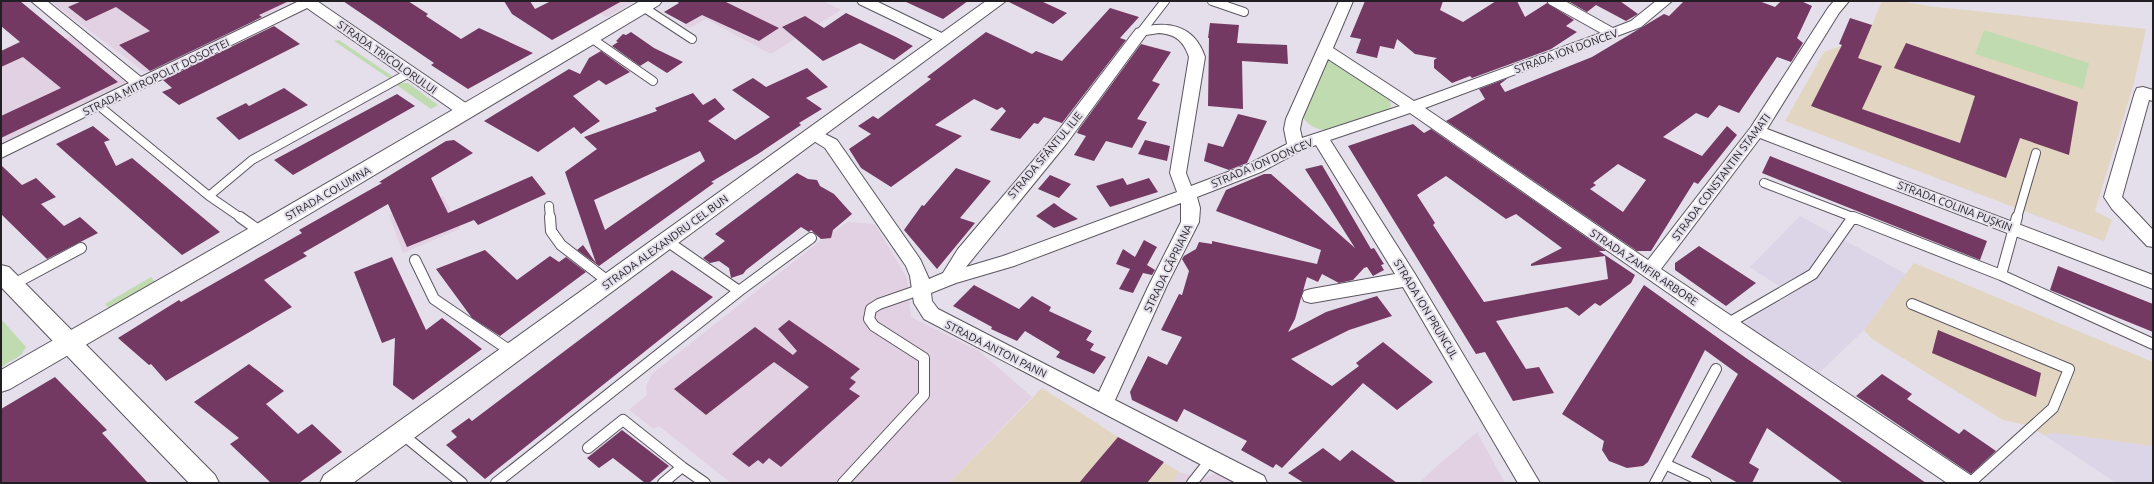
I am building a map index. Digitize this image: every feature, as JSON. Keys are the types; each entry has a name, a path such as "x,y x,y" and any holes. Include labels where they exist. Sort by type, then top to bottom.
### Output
{"main road":[{"name":"STRADA ALEXANDRU CEL BUN","path":"333,483 997,1"},
{"name":"STRADA COLUMNA","path":"1,382 467,112 648,4"},
{"path":"7,279 206,483"}],"street":[{"path":"38,1 140,84"},
{"name":"STRADA MITROPOLIT DOSOFTEI","path":"1,152 309,1"},
{"name":"STRADA TRICOLORULUI","path":"309,1 409,73 467,112"},
{"path":"864,1 943,39"},
{"path":"1296,146 1292,129 1294,119 1346,1"},
{"path":"1554,1 1598,24 1612,34"},
{"name":"STRADA ION DONCEV","path":"922,289 950,278 1008,261 1188,194 1255,168 1296,146 1412,107 1612,34 1636,24 1665,1"},
{"name":"STRADA CONSTANTIN STAMATI","path":"1650,270 1757,131 1833,11 1842,1"},
{"name":"STRADA CĂPRIANA","path":"1104,403 1158,285 1190,222 1192,213 1188,194 1180,182 1178,173 1197,57 1195,45 1180,32 1153,27 1141,32"},
{"name":"STRADA SFÂNTUL ILIE","path":"950,278 968,249 1061,139 1141,32"},
{"name":"STRADA ZAMFIR ARBORE","path":"1325,50 1380,84 1727,324 1964,483"},
{"path":"2153,96 2143,92 2113,197 2118,205 2153,241"},
{"name":"STRADA COLINA PUȘKIN","path":"1757,131 2015,228 2153,282"},
{"name":"STRADA ANTON PANN","path":"815,134 831,144 914,264 920,276 923,303 931,314 1256,483"},
{"name":"STRADA ION PRUNCUL","path":"1320,138 1408,279 1529,483"},
{"path":"1311,296 1408,279"}],"lane":[{"path":"1141,32 1165,1"},
{"path":"1212,1 1244,12"},
{"path":"648,4 692,39"},
{"path":"591,38 653,80"},
{"path":"209,196 252,160 409,73"},
{"path":"98,105 209,196 260,232"},
{"path":"2001,275 2036,153"},
{"path":"1764,183 2001,275 2153,344"},
{"path":"549,206 551,231 561,245 609,282"},
{"path":"1727,324 1813,274 1853,217"},
{"path":"496,483 739,291 811,238"},
{"path":"666,241 739,291"},
{"path":"7,279 81,248"},
{"path":"415,260 434,299 512,352"},
{"path":"843,483 924,395 924,358 874,326 869,319 870,309 879,304 922,289"},
{"path":"1912,304 2069,368 2053,408 1970,483"},
{"path":"1655,483 1716,369"},
{"path":"588,448 623,420 682,467 705,483"},
{"path":"401,433 462,483"},
{"path":"1192,483 1211,459"},
{"path":"1665,464 1706,483"},
{"path":"663,483 682,467"}],"shaded area":[{"path":"50,1 293,1 156,70 145,72"},
{"path":"577,1 635,1 607,17"},
{"path":"683,1 823,1 841,10 771,54 706,19 690,28 684,26 700,16"},
{"path":"1882,1 1900,1 1928,6 2146,29 2134,83 2095,211 2112,220 2104,241 1785,121 1824,52 1867,37"},
{"path":"74,35 127,79 127,82 123,86 1,146 1,67"},
{"path":"443,196 460,229 403,253 389,215"},
{"path":"1800,216 1906,274 1864,330 1819,373 1744,323 1791,294 1750,267"},
{"path":"848,222 875,224 907,278 911,317 979,351 1032,397 949,483 731,483 659,426 654,429 629,410 647,395 646,386 652,374 825,237"},
{"path":"1914,263 2153,362 2152,446 2055,433 2044,435 2026,425 2003,420 1872,339 1864,330"},
{"path":"1042,388 1118,437 1180,472 1171,483 949,483"},
{"path":"1477,432 1505,483 1419,483 1437,466"},
{"path":"2055,433 2152,446 2153,483 2116,483 2044,435"},
{"path":"1180,472 1202,479 1220,472 1240,483 1171,483"}],"green space":[{"path":"1984,30 2089,63 2083,89 1975,54"},
{"path":"339,40 392,76 390,79 334,41"},
{"path":"1326,62 1333,62 1389,98 1391,106 1388,110 1328,130 1310,125 1302,116"},
{"path":"408,83 438,105 431,109 395,84"},
{"path":"151,277 155,282 109,308 105,304"},
{"path":"1,319 26,347 21,355 1,367"}],"building":[{"path":"1,1 20,1 118,82 1,138 1,116 61,88 23,57 1,67 1,51 20,42 1,26"},
{"path":"82,1 289,1 259,15 262,17 150,71 119,45 150,31 116,7 86,21 68,7"},
{"path":"343,1 408,1 428,14 426,16 461,39 479,28 533,53 468,89 431,65 434,63"},
{"path":"504,1 530,1 535,9 551,1 622,1 552,40 512,14"},
{"path":"676,1 724,1 779,28 759,41 702,15 686,24 664,12 679,3"},
{"path":"904,1 968,1 943,19"},
{"path":"1007,1 1041,1 1067,13 1053,24"},
{"path":"1365,1 1443,1 1440,10 1463,22 1496,1 1517,1 1525,17 1547,3 1574,20 1566,26 1577,32 1551,49 1472,78 1470,76 1452,83 1434,68 1434,60 1437,58 1415,54 1397,39 1394,49 1380,46 1377,58 1356,53 1361,39 1350,37"},
{"path":"1568,1 1620,1 1638,14 1626,21 1596,5 1587,12"},
{"path":"1684,1 1759,1 1775,7 1781,1 1801,1 1812,6 1797,38 1803,43 1791,62 1777,57 1739,113 1719,105 1708,118 1696,113 1663,137 1702,156 1727,126 1737,135 1698,184 1694,182 1651,251 1637,251 1446,121 1485,99 1479,89 1508,78 1500,84 1505,92 1592,57 1664,14 1669,16","holes":["1618,164 1646,180 1623,212 1590,189 1596,185 1593,183"]},
{"path":"1110,8 1139,17 1120,38 1126,40 1062,123 1044,117 1038,124 1034,123 1020,139 990,130 1006,111 1002,107 997,110 974,99 935,125 962,136 891,187 861,168 849,149 871,134 858,126 873,116 878,119 931,79 927,77 986,32 1032,54 1036,51 1062,61"},
{"path":"846,13 913,46 894,60 860,43 823,61 782,27 805,16 824,28"},
{"path":"1850,18 1872,25 1858,58 1882,66 1862,109 1960,143 1975,96 1894,68 1906,43 2078,102 2069,155 2020,138 2006,178 1811,106 1842,45 1839,44"},
{"path":"1210,23 1239,25 1237,43 1287,45 1288,64 1242,61 1243,109 1208,106 1208,38"},
{"path":"274,26 300,44 179,105 162,92 172,88 163,80"},
{"path":"631,32 654,48 683,62 667,73 648,61 640,66 612,46 618,42 616,41 623,34 626,35"},
{"path":"1141,44 1171,52 1152,81 1160,84 1137,119 1147,122 1132,148 1106,141 1094,161 1074,155 1086,136 1077,133 1079,129"},
{"path":"601,51 630,72 606,85 599,80 573,96 600,121 581,134 574,127 538,152 484,121 569,69 580,74 589,58"},
{"path":"807,68 828,87 806,98 822,109 799,123 801,125 758,154 711,182 714,183 599,266 577,250 583,245 596,263 565,172 597,149 584,137 657,111 655,108 693,93 703,105 715,98 725,109 708,121 735,140 770,117 732,90 753,78 766,87","holes":["700,151 705,161 605,230 594,200"]},
{"path":"284,88 308,105 239,140 216,118 246,103 249,106"},
{"path":"397,94 415,106 293,175 274,160"},
{"path":"1238,114 1267,121 1247,163 1229,170 1204,161 1208,143 1223,147"},
{"path":"1413,124 1424,133 1431,129 1606,251 1599,251 1635,275 1631,283 1600,306 1595,303 1579,316 1567,307 1496,321 1526,369 1539,367 1554,393 1513,401 1485,352 1476,354 1348,146","holes":["1446,176 1506,219 1516,214 1562,248 1531,264 1531,266 1605,256 1608,279 1484,302 1433,225 1435,223 1417,195"]},
{"path":"93,126 110,140 104,142 116,166 132,158 220,232 182,255 56,144"},
{"path":"454,140 473,153 431,178 448,213 532,176 546,194 478,225 474,220 407,247 388,204 303,253 307,256 264,280 292,307 166,381 151,364 149,365 118,338 179,300 181,302 302,233 299,230 382,183 379,182 446,141"},
{"path":"1145,140 1170,146 1167,161 1138,154"},
{"path":"1770,156 1987,241 1980,260 1762,173"},
{"path":"1,165 22,185 36,178 56,197 41,204 64,226 80,217 98,233 47,259 1,214"},
{"path":"1322,165 1371,249 1374,248 1384,264 1381,265 1384,270 1373,276 1367,267 1364,268 1353,280 1339,283 1322,274 1318,282 1307,277 1295,319 1288,332 1326,312 1377,296 1392,316 1349,330 1291,359 1332,386 1359,366 1356,363 1383,342 1433,382 1397,410 1363,383 1282,468 1276,464 1273,468 1241,450 1247,441 1184,409 1177,422 1132,400 1130,392 1148,356 1167,365 1182,337 1161,330 1179,294 1182,295 1189,271 1182,259 1184,256 1196,249 1199,242 1212,244 1212,241 1317,264 1321,250 1216,211 1226,190 1264,174 1271,174 1355,248 1305,169"},
{"path":"956,168 991,181 960,218 975,223 937,269 904,230 922,205 924,206"},
{"path":"797,173 808,179 817,180 820,186 834,194 852,214 833,230 831,238 821,239 811,230 809,232 801,227 746,270 743,274 731,278 729,268 719,261 710,263 703,258 725,241 715,234"},
{"path":"1050,175 1071,184 1059,198 1038,189"},
{"path":"1123,178 1127,185 1149,178 1158,192 1110,207 1096,186"},
{"path":"1054,203 1078,219 1054,228 1036,216"},
{"path":"1144,240 1157,247 1147,265 1155,270 1152,275 1143,273 1133,293 1119,289 1130,269 1116,264 1123,249 1135,257"},
{"path":"1699,246 1756,283 1726,306 1675,270 1675,263"},
{"path":"485,250 517,280 550,256 559,262 566,257 586,272 500,336 472,318 436,269"},
{"path":"392,257 426,330 442,318 482,349 413,400 393,385 395,338 382,343 354,272"},
{"path":"2058,266 2153,304 2153,332 2050,290"},
{"path":"672,270 713,297 485,479 446,445 457,437 451,431 469,418 472,421"},
{"path":"974,285 1019,309 1032,296 1051,307 1049,311 1092,331 1086,340 1094,344 1090,350 1106,357 1094,374 1056,357 1060,352 1025,331 1017,341 991,329 992,327 953,306"},
{"path":"1644,285 1926,483 1843,483 1767,428 1749,463 1759,469 1752,483 1738,483 1691,457 1738,374 1705,350 1648,462 1643,466 1627,468 1609,461 1602,450 1604,441 1562,414"},
{"path":"789,320 860,369 850,378 856,382 849,389 860,396 781,467 769,458 763,464 758,460 749,467 732,454 809,387 774,362 706,415 674,389 755,327 793,355 797,351 778,329"},
{"path":"1938,330 2041,373 2036,397 1932,353"},
{"path":"249,364 284,391 266,404 298,434 312,424 342,452 299,483 271,483 230,444 239,438 194,402"},
{"path":"1882,374 1912,394 1907,399 1959,434 1964,429 1996,451 1971,474 1856,396"},
{"path":"55,377 107,430 102,433 148,483 1,483 1,409"},
{"path":"622,430 669,466 649,483 645,483 613,458 599,468 587,458"},
{"path":"1118,437 1164,462 1147,483 1079,483"},
{"path":"1323,448 1340,461 1352,450 1397,483 1304,483 1288,473"}]}
